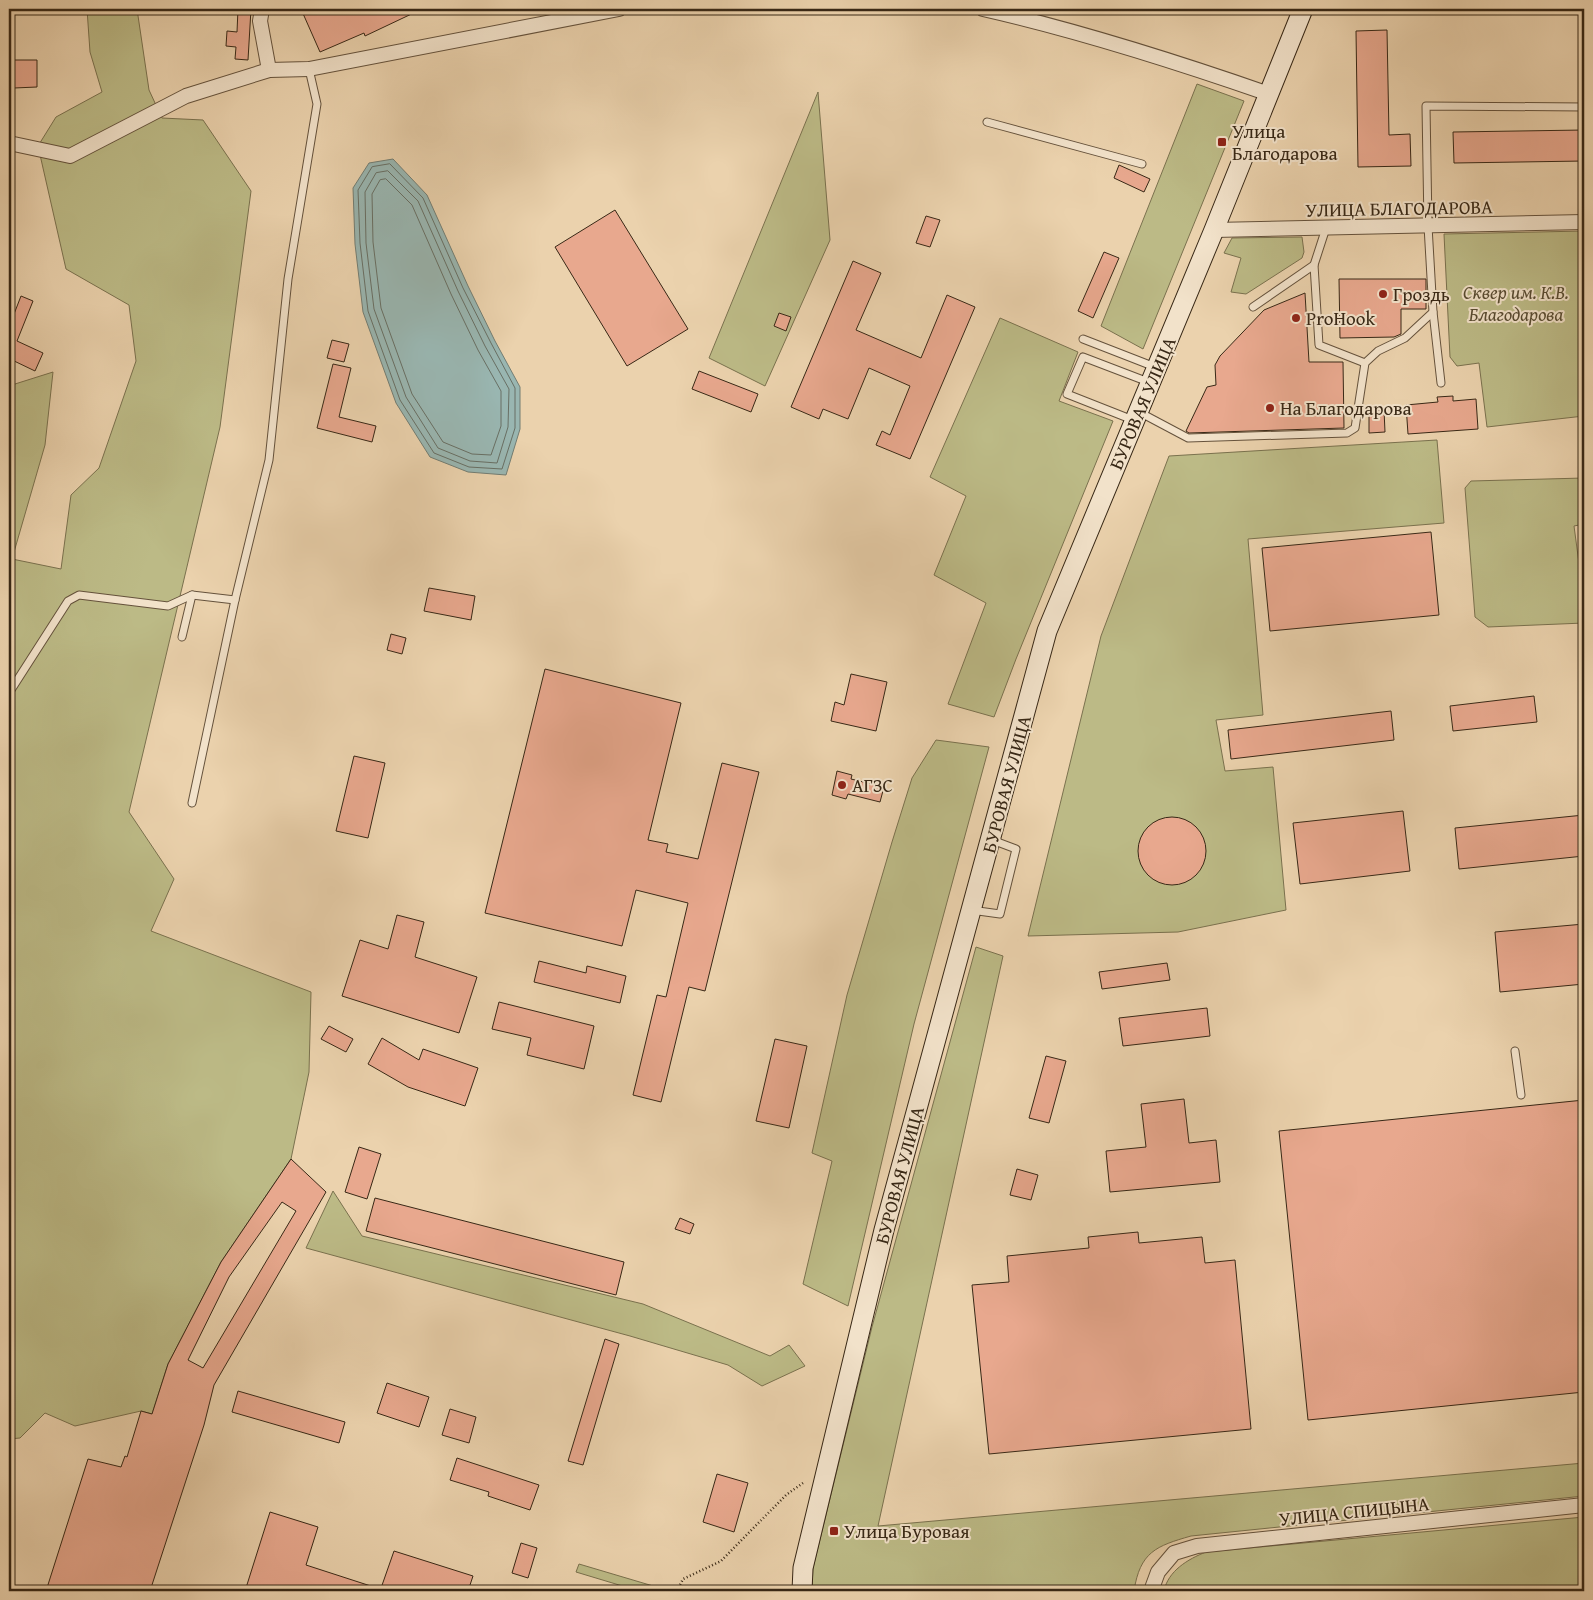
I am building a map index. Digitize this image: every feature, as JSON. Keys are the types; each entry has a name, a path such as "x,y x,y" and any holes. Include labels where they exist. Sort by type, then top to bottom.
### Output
{"main road":[{"name":"БУРОВАЯ УЛИЦА","path":"802,1590 803,1568 884,1230 1048,631 1303,9"}],"street":[{"path":"262,9 260,21 269,70"},
{"path":"9,143 70,156 186,96 269,70 309,69 619,9"},
{"path":"983,9 1067,30 1174,61 1269,94"},
{"name":"УЛИЦА БЛАГОДАРОВА","path":"1214,230 1584,222"},
{"name":"УЛИЦА СПИЦЫНА","path":"1151,1591 1158,1572 1174,1553 1197,1546 1584,1505"}],"lane":[{"path":"192,803 235,600 269,460 288,279 317,104 309,69"},
{"path":"1441,383 1433,312 1428,226 1426,106 1584,107"},
{"path":"987,122 1142,164"},
{"path":"1326,228 1314,264 1320,344 1365,364"},
{"path":"1253,307 1314,264"},
{"path":"1154,375 1083,357 1067,394 1137,417 1188,438 1347,433 1355,428 1365,364 1378,351 1405,338 1433,312"},
{"path":"1083,339 1154,375"},
{"path":"9,693 68,601 79,595 168,606 192,595 235,600"},
{"path":"182,637 192,595"},
{"path":"971,910 1000,914 1016,848 990,840"},
{"path":"1515,1051 1521,1095"}],"path":[{"path":"677,1591 683,1579 721,1561 786,1495 802,1483"},
{"path":"1551,1591 1584,1588"}],"green space":[{"path":"87,9 137,9 149,90 162,118 203,120 251,191 220,427 129,812 174,879 151,931 311,992 309,1072 291,1159 221,1262 168,1364 152,1414 141,1411 75,1426 45,1413 20,1438 9,1439 9,393 15,384 53,372 45,445 12,559 61,569 71,495 99,468 136,361 129,305 66,269 38,146 56,117 102,92 90,52"},
{"path":"1197,84 1244,101 1143,349 1101,326"},
{"path":"818,92 830,240 765,386 709,358"},
{"name":"Сквер им. К.В. Благодарова","path":"1584,231 1584,416 1487,427 1479,363 1457,366 1450,357 1444,234"},
{"path":"1302,237 1304,252 1302,258 1246,294 1231,292 1241,258 1224,253 1232,238"},
{"path":"1000,318 1078,352 1059,401 1113,421 994,717 948,704 986,603 934,575 966,496 930,477"},
{"path":"1437,440 1444,523 1248,539 1263,715 1216,720 1225,771 1273,767 1286,910 1178,932 1028,936 1101,636 1169,456"},
{"path":"1584,478 1584,524 1574,526 1584,601 1584,623 1488,627 1475,617 1465,488 1471,481"},
{"path":"936,740 989,747 914,1024 848,1306 803,1284 832,1161 812,1153 847,995 892,842 912,778"},
{"path":"976,947 1003,956 878,1526 1584,1463 1584,1496 1191,1536 1168,1543 1145,1559 1134,1591 815,1591 812,1587 813,1568 872,1327"},
{"path":"333,1191 362,1236 643,1304 770,1356 789,1345 805,1366 762,1386 728,1365 630,1336 306,1248"},
{"path":"1584,1517 1584,1591 1164,1591 1174,1572 1192,1558 1206,1552"},
{"path":"579,1564 670,1591 639,1591 576,1572"}],"water":[{"path":"393,159 427,195 468,286 520,387 520,429 506,475 468,472 430,457 396,403 363,312 355,244 353,188 369,163"}],"building":[{"path":"238,9 251,9 248,60 235,59 236,47 226,46 227,31 237,32"},
{"path":"301,9 422,9 365,36 364,33 320,52"},
{"path":"1387,30 1389,135 1410,134 1411,166 1358,167 1356,31"},
{"path":"14,60 37,60 37,87 14,88"},
{"path":"1584,130 1584,161 1454,163 1453,132"},
{"path":"1119,165 1150,179 1144,192 1114,178"},
{"path":"615,210 688,329 627,366 555,247"},
{"path":"926,216 940,220 930,247 916,243"},
{"path":"1104,252 1119,258 1093,318 1078,311"},
{"path":"853,261 881,273 856,330 921,358 947,295 975,307 910,459 876,445 882,431 890,435 910,386 869,368 848,419 823,409 819,419 791,407"},
{"name":"Гроздь","path":"1339,279 1426,279 1426,309 1401,309 1401,334 1394,337 1340,338"},
{"path":"1305,293 1309,362 1343,362 1344,428 1189,433 1186,431 1207,387 1216,385 1215,365 1220,356 1264,310"},
{"path":"21,296 33,301 17,341 43,353 35,371 10,359 9,361 9,327"},
{"path":"779,313 791,317 786,331 774,326"},
{"path":"332,340 349,344 344,362 327,358"},
{"path":"333,364 351,368 339,417 376,426 372,442 317,428"},
{"path":"699,371 758,394 751,412 692,389"},
{"path":"1453,396 1453,401 1476,399 1478,429 1408,434 1406,405 1438,402 1437,397"},
{"path":"1384,410 1385,432 1369,433 1369,411"},
{"path":"1431,532 1439,615 1270,631 1262,548"},
{"path":"429,588 475,596 471,620 424,611"},
{"path":"391,634 406,638 402,654 387,650"},
{"path":"545,669 681,703 648,840 668,844 666,852 698,859 722,763 759,772 705,991 689,987 661,1102 633,1095 657,995 666,997 688,903 636,890 622,946 485,913"},
{"path":"851,674 887,682 876,731 831,721 835,702 844,705"},
{"path":"1534,696 1537,722 1453,731 1450,706"},
{"path":"1391,711 1394,740 1231,759 1228,730"},
{"path":"354,756 385,763 368,838 336,831"},
{"path":"837,771 852,775 851,779 884,787 880,802 848,794 846,799 832,795"},
{"path":"1403,811 1410,871 1300,884 1293,823"},
{"path":"1584,815 1584,856 1459,869 1455,828"},
{"path":"1172,817 1185,820 1196,827 1203,838 1206,851 1203,864 1196,875 1185,882 1172,885 1159,882 1148,875 1141,864 1138,851 1141,838 1148,827 1159,820"},
{"path":"397,915 424,922 415,957 477,977 459,1033 342,996 360,940 388,949"},
{"path":"1584,924 1584,984 1500,992 1495,932"},
{"path":"539,961 586,973 587,966 626,976 620,1003 534,982"},
{"path":"1167,963 1170,980 1102,989 1099,972"},
{"path":"499,1002 594,1026 584,1069 527,1055 531,1038 492,1029"},
{"path":"1207,1008 1210,1036 1123,1046 1119,1018"},
{"path":"329,1026 353,1039 346,1052 321,1039"},
{"path":"382,1038 419,1060 423,1049 478,1068 465,1106 408,1087 368,1064"},
{"path":"775,1039 807,1046 789,1128 756,1121"},
{"path":"1046,1056 1066,1061 1049,1123 1029,1118"},
{"path":"1184,1099 1189,1143 1216,1140 1220,1182 1110,1192 1106,1151 1146,1147 1141,1104"},
{"path":"1584,1100 1584,1392 1308,1420 1279,1131"},
{"path":"359,1147 381,1154 367,1199 345,1192"},
{"path":"291,1159 326,1192 214,1385 204,1425 150,1591 46,1591 88,1459 121,1467 125,1456 127,1457 141,1411 152,1414 168,1364 221,1262","holes":["282,1202 296,1211 203,1368 188,1360 229,1277"]},
{"path":"1017,1169 1038,1175 1031,1200 1010,1195"},
{"path":"375,1198 624,1262 616,1295 366,1231"},
{"path":"680,1218 694,1224 690,1234 675,1229"},
{"path":"1138,1232 1139,1243 1202,1237 1205,1263 1235,1260 1251,1429 989,1454 972,1285 1009,1282 1007,1256 1089,1248 1088,1237"},
{"path":"605,1339 619,1344 583,1465 568,1461"},
{"path":"387,1383 429,1397 419,1427 377,1413"},
{"path":"238,1391 345,1422 339,1443 232,1412"},
{"path":"450,1409 476,1417 469,1443 442,1435"},
{"path":"457,1458 539,1485 530,1510 488,1496 489,1492 450,1480"},
{"path":"717,1474 748,1483 734,1532 703,1522"},
{"path":"270,1512 318,1527 306,1565 380,1589 380,1591 245,1591"},
{"path":"521,1543 537,1548 528,1578 512,1573"},
{"path":"394,1551 473,1576 468,1591 380,1591"}],"place":[{"name":"Улица Благодарова","path":"1222,142"},
{"name":"Гроздь","path":"1383,294"},
{"name":"ProHook","path":"1296,318"},
{"name":"На Благодарова","path":"1270,408"},
{"name":"АГЗС","path":"842,785"},
{"name":"Улица Буровая","path":"834,1531"}]}
